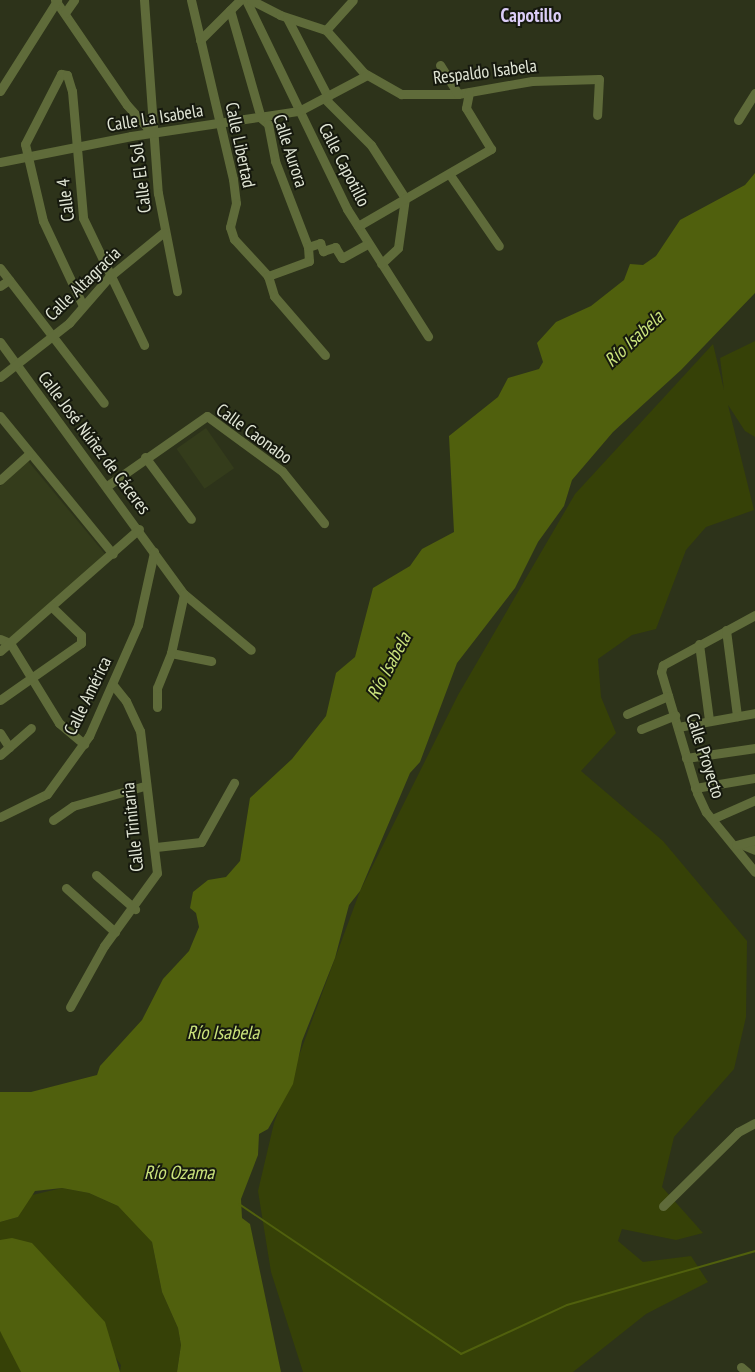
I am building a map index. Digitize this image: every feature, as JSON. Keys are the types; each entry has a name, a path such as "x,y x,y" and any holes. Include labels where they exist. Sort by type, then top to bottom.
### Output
{"street":[{"path":"65,13 74,0"},
{"name":"Calle El Sol","path":"144,0 152,133 164,232 177,291"},
{"name":"Calle Libertad","path":"190,0 236,202 230,227 241,248 268,276 274,296 325,355"},
{"path":"200,40 240,0"},
{"name":"Calle Capotillo","path":"246,0 299,111 367,244 428,336"},
{"path":"251,0 287,18 326,30 353,0"},
{"path":"0,91 56,1 127,105 152,133"},
{"name":"Calle Aurora","path":"230,10 261,118 268,124 275,161 308,247"},
{"path":"287,18 327,98 371,144 405,198 398,248 381,264"},
{"name":"Respaldo Isabela","path":"326,30 366,75 401,94 458,94 532,80 599,79 597,115"},
{"path":"440,65 458,94"},
{"name":"Calle 4","path":"27,157 25,144 61,74 67,75 72,91 83,218 109,277 144,345"},
{"name":"Calle La Isabela","path":"0,162 78,149 152,133 220,125 299,111 327,98 366,75"},
{"path":"358,226 405,198 450,175 492,148 466,108 469,92"},
{"path":"738,120 755,93"},
{"path":"27,157 43,221 83,306"},
{"path":"450,175 500,246"},
{"name":"Calle Altagracia","path":"0,377 52,336 109,277 164,232"},
{"path":"268,276 309,261 308,247 320,243 323,250 335,246 342,258 367,244"},
{"path":"0,268 104,403"},
{"path":"0,286 9,280"},
{"name":"Calle José Núñez de Cáceres","path":"0,342 184,594 251,650"},
{"path":"0,416 28,455 113,554"},
{"name":"Calle Caonabo","path":"107,486 145,457 207,416 282,471 324,523"},
{"path":"0,480 28,455"},
{"path":"145,457 191,519"},
{"path":"0,651 139,530"},
{"name":"Calle América","path":"0,817 47,794 84,744 113,685 138,624 154,552"},
{"path":"157,708 157,688 171,653 184,594"},
{"path":"0,700 74,649 81,635 52,607"},
{"path":"709,720 699,644 755,615"},
{"path":"726,630 737,716"},
{"path":"0,639 10,644 64,728 84,744"},
{"name":"Calle Proyecto","path":"699,644 663,665 661,672 675,714 695,788 712,819 739,844 755,872"},
{"path":"171,653 211,661"},
{"name":"Calle Trinitaria","path":"70,1007 115,932 153,884 156,847 144,786 140,731 113,685"},
{"path":"627,714 668,696"},
{"path":"678,727 755,713"},
{"path":"641,729 675,714"},
{"path":"0,755 31,728"},
{"path":"0,733 9,747"},
{"path":"686,758 755,748"},
{"path":"695,788 755,778"},
{"path":"156,847 202,842 234,783"},
{"path":"53,820 73,806 144,786"},
{"path":"712,819 755,800"},
{"path":"739,844 755,840"},
{"path":"739,844 755,850"},
{"path":"96,875 135,909"},
{"path":"66,888 115,932"},
{"path":"663,1206 738,1132 755,1122"}],"shaded area":[{"path":"755,341 755,437 745,431 728,405 754,510 706,527 686,550 656,629 632,635 598,659 601,697 616,733 581,771 663,841 747,941 746,1017 734,1069 674,1137 662,1187 703,1233 676,1240 622,1229 618,1241 643,1262 691,1256 708,1282 646,1314 573,1372 303,1372 271,1272 258,1191 274,1123 360,891 458,695 575,494 713,344 724,390 720,358"},
{"path":"206,428 234,468 205,489 177,449"},
{"path":"28,461 106,555 9,639 0,635 0,486"},
{"path":"62,1188 89,1193 118,1206 146,1231 152,1242 162,1292 178,1328 181,1345 177,1372 120,1372 121,1365 32,1243 0,1240 0,1222 18,1217 28,1196"},
{"path":"0,1331 11,1347 21,1372 0,1372"}],"water":[{"name":"Río Isabela","path":"755,173 755,293 681,370 613,432 572,480 564,506 538,542 515,588 457,663 420,762 410,773 360,891 349,905 335,958 302,1041 293,1084 268,1129 259,1134 258,1155 241,1199 242,1218 250,1224 281,1372 177,1372 181,1345 178,1328 162,1292 152,1242 118,1206 89,1193 62,1188 35,1191 18,1217 0,1222 0,1092 31,1092 97,1075 100,1066 142,1020 163,979 189,951 199,927 196,913 190,908 193,892 208,880 226,877 240,861 250,798 292,759 326,716 336,673 355,657 373,588 410,566 422,549 454,532 449,436 498,397 508,378 539,369 543,362 537,343 556,322 591,306 624,280 630,264 643,265 656,256 680,220 745,185"},
{"path":"12,1238 32,1243 105,1322 120,1372 21,1372 0,1331 0,1240"}],"waterway":[{"path":"239,1204 461,1354 567,1305 755,1251"}],"district":[{"name":"Capotillo","path":"531,16"}],"water label":[{"name":"Río Ozama","path":"179,1173"}]}
